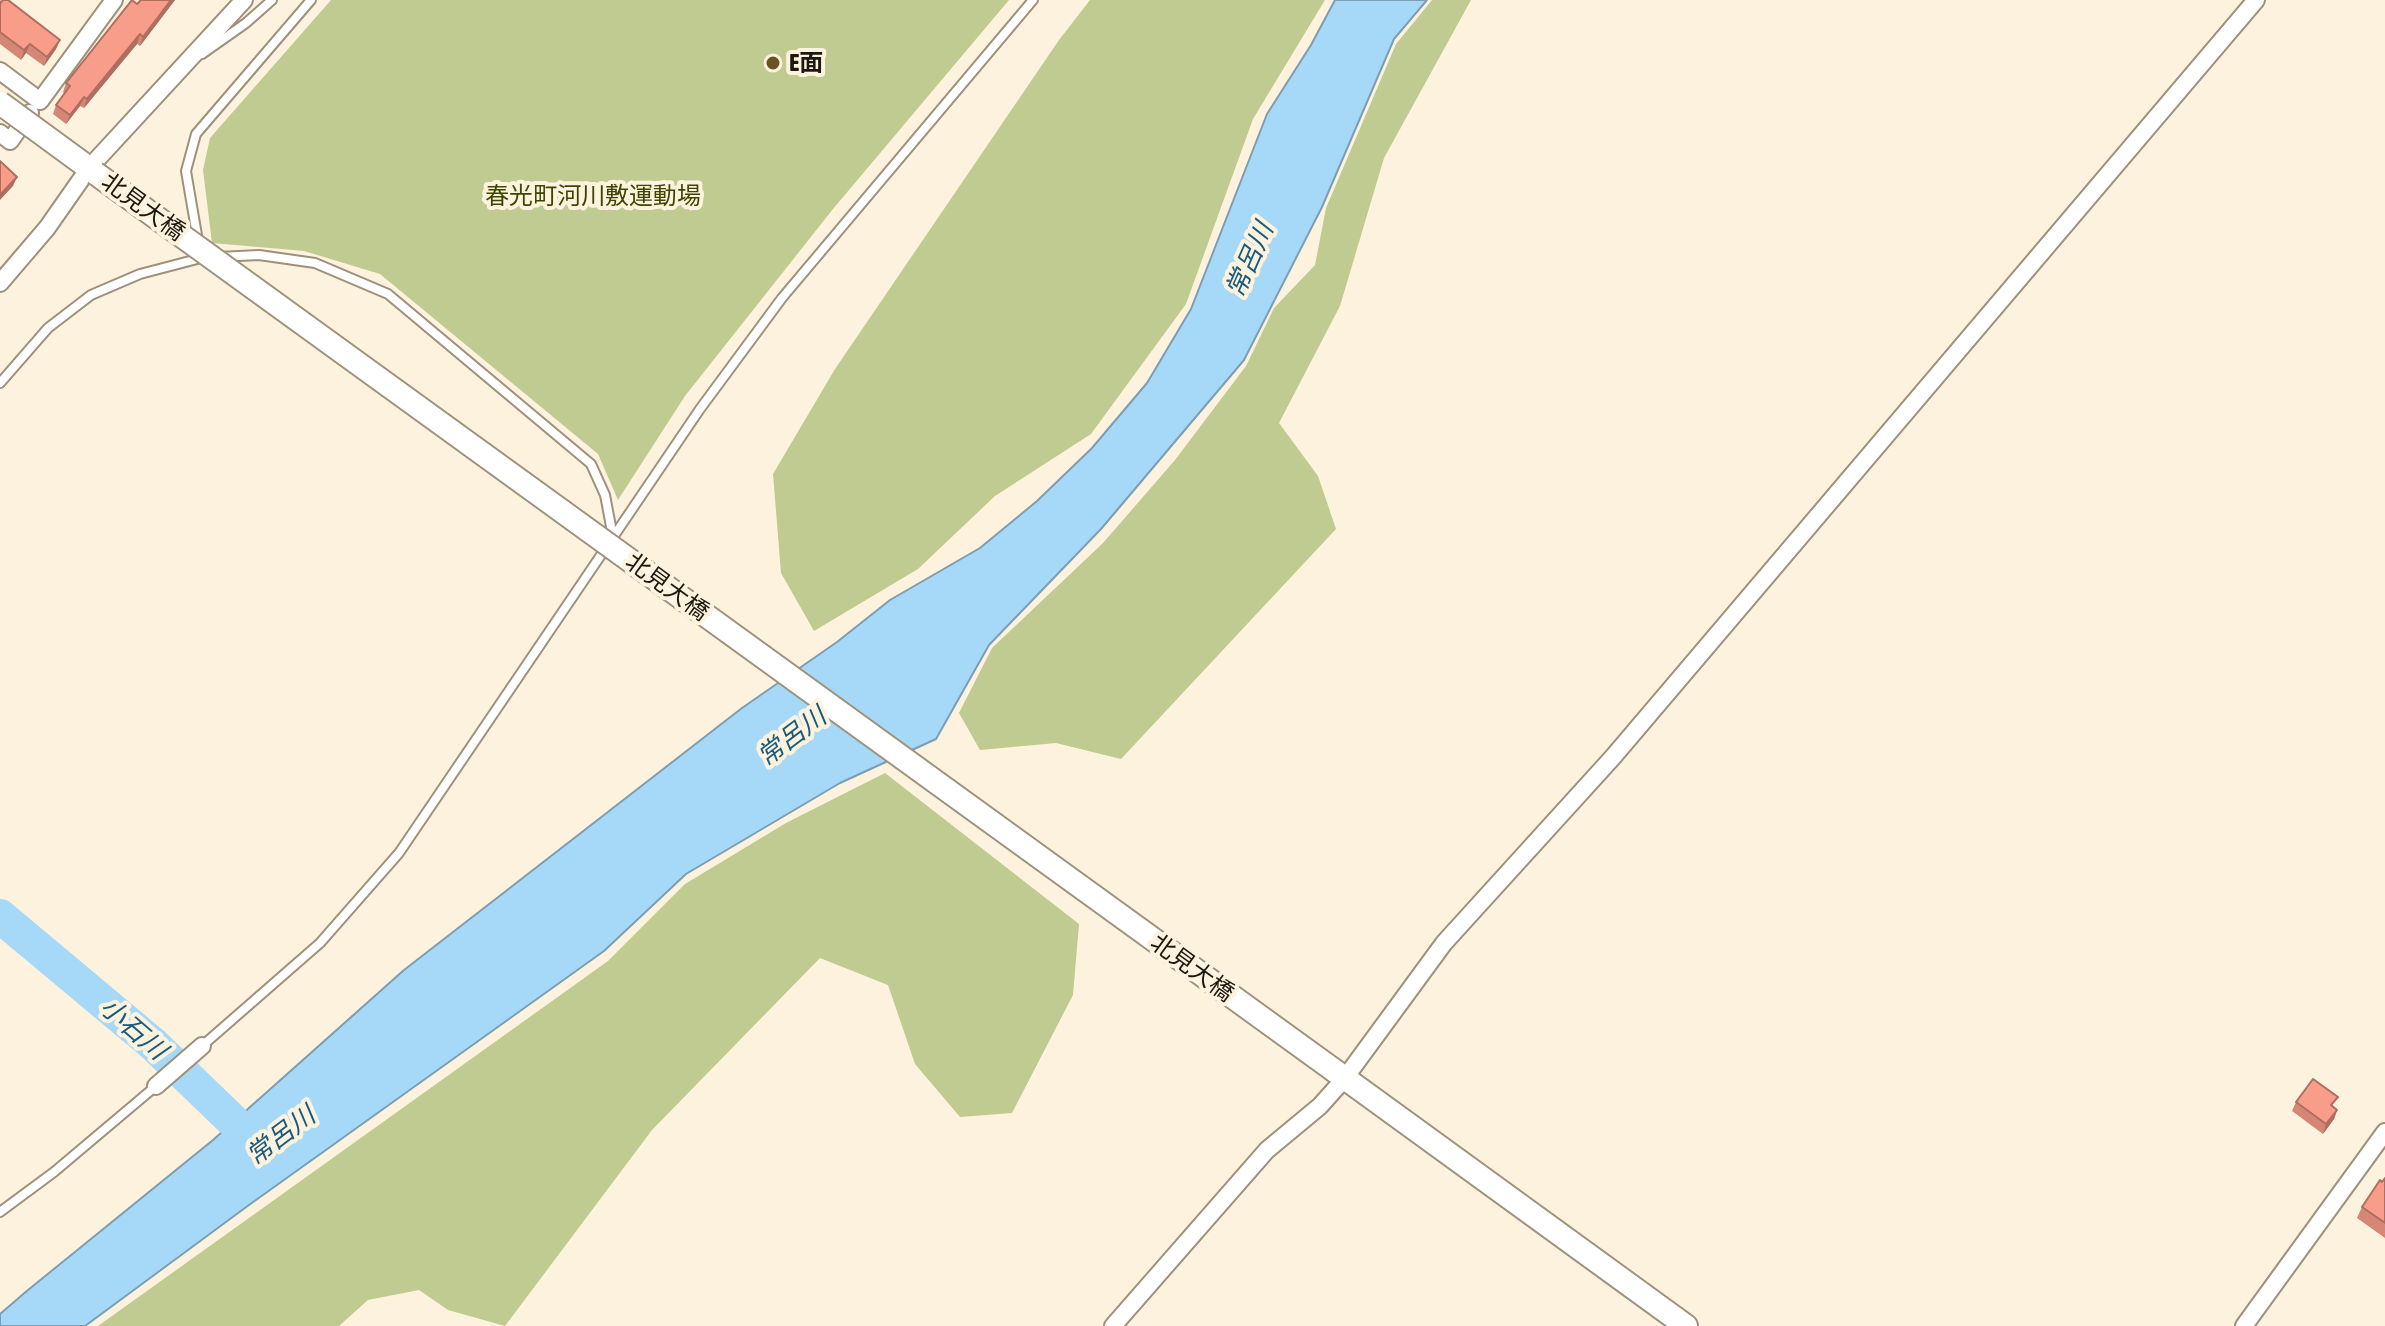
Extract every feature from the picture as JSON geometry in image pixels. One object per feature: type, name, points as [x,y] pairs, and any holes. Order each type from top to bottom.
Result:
[{"type":"street","points":[[0,133],[10,141],[114,0]]},
{"type":"street","points":[[0,283],[47,228],[89,168],[244,0]]},
{"type":"street","points":[[1113,1326],[1267,1150],[1320,1106],[1340,1075],[1444,943],[1613,757],[2256,0]]},
{"type":"street","points":[[0,71],[40,101]]},
{"type":"street","name":"北見大橋","points":[[0,103],[1686,1326]]},
{"type":"street","points":[[156,1086],[202,1046]]},
{"type":"street","points":[[2244,1326],[2385,1132]]},
{"type":"lane","points":[[182,69],[246,23],[272,0]]},
{"type":"lane","points":[[201,258],[186,171],[196,134],[311,0]]},
{"type":"lane","points":[[202,1046],[320,943],[399,853],[700,409],[782,298],[1033,0]]},
{"type":"lane","points":[[0,383],[48,328],[91,295],[140,274],[201,258],[259,255],[315,263],[388,294],[591,464],[605,495],[613,537]]},
{"type":"lane","points":[[0,1212],[54,1172],[156,1086]]},
{"type":"green space","name":"春光町河川敷運動場","points":[[331,0],[1009,0],[833,209],[685,396],[618,500],[598,454],[380,274],[304,251],[212,243],[203,170],[210,138]]},
{"type":"green space","points":[[1090,0],[1325,0],[1253,119],[1186,304],[1091,434],[995,496],[918,569],[814,631],[781,573],[773,474],[835,369],[1059,40]]},
{"type":"green space","points":[[1432,0],[1471,0],[1384,158],[1340,306],[1279,423],[1318,476],[1336,529],[1121,759],[1056,743],[980,750],[959,713],[992,648],[1103,543],[1175,460],[1246,366],[1274,308],[1315,265],[1326,208],[1396,44]]},
{"type":"green space","points":[[885,773],[1079,924],[1073,995],[1012,1113],[960,1117],[915,1064],[888,985],[820,958],[652,1130],[505,1326],[448,1310],[419,1290],[368,1300],[339,1326],[98,1326],[608,961],[685,884],[786,823]]},
{"type":"water","name":"常呂川","points":[[1335,0],[1427,0],[1394,39],[1322,207],[1244,360],[1101,529],[989,645],[936,739],[840,783],[686,874],[604,951],[85,1326],[0,1326],[0,1314],[213,1140],[404,970],[742,708],[837,642],[890,600],[980,548],[1037,501],[1092,448],[1147,383],[1191,309],[1267,114],[1311,45]]},
{"type":"building","points":[[8,0],[60,40],[47,57],[30,44],[24,50],[0,32],[0,4]]},
{"type":"building","points":[[132,0],[137,4],[141,0],[171,0],[143,37],[140,34],[87,99],[84,97],[70,115],[56,105],[70,86],[66,83]]},
{"type":"building","points":[[0,161],[17,177],[0,195]]},
{"type":"building","points":[[2313,1079],[2338,1097],[2331,1105],[2337,1110],[2326,1124],[2296,1102]]},
{"type":"building","points":[[2385,1178],[2385,1223],[2362,1207],[2380,1180],[2382,1182]]},
{"type":"waterway","name":"小石川","points":[[0,916],[153,1044],[261,1148]]},
{"type":"place","name":"E面","points":[[773,63]]}]
